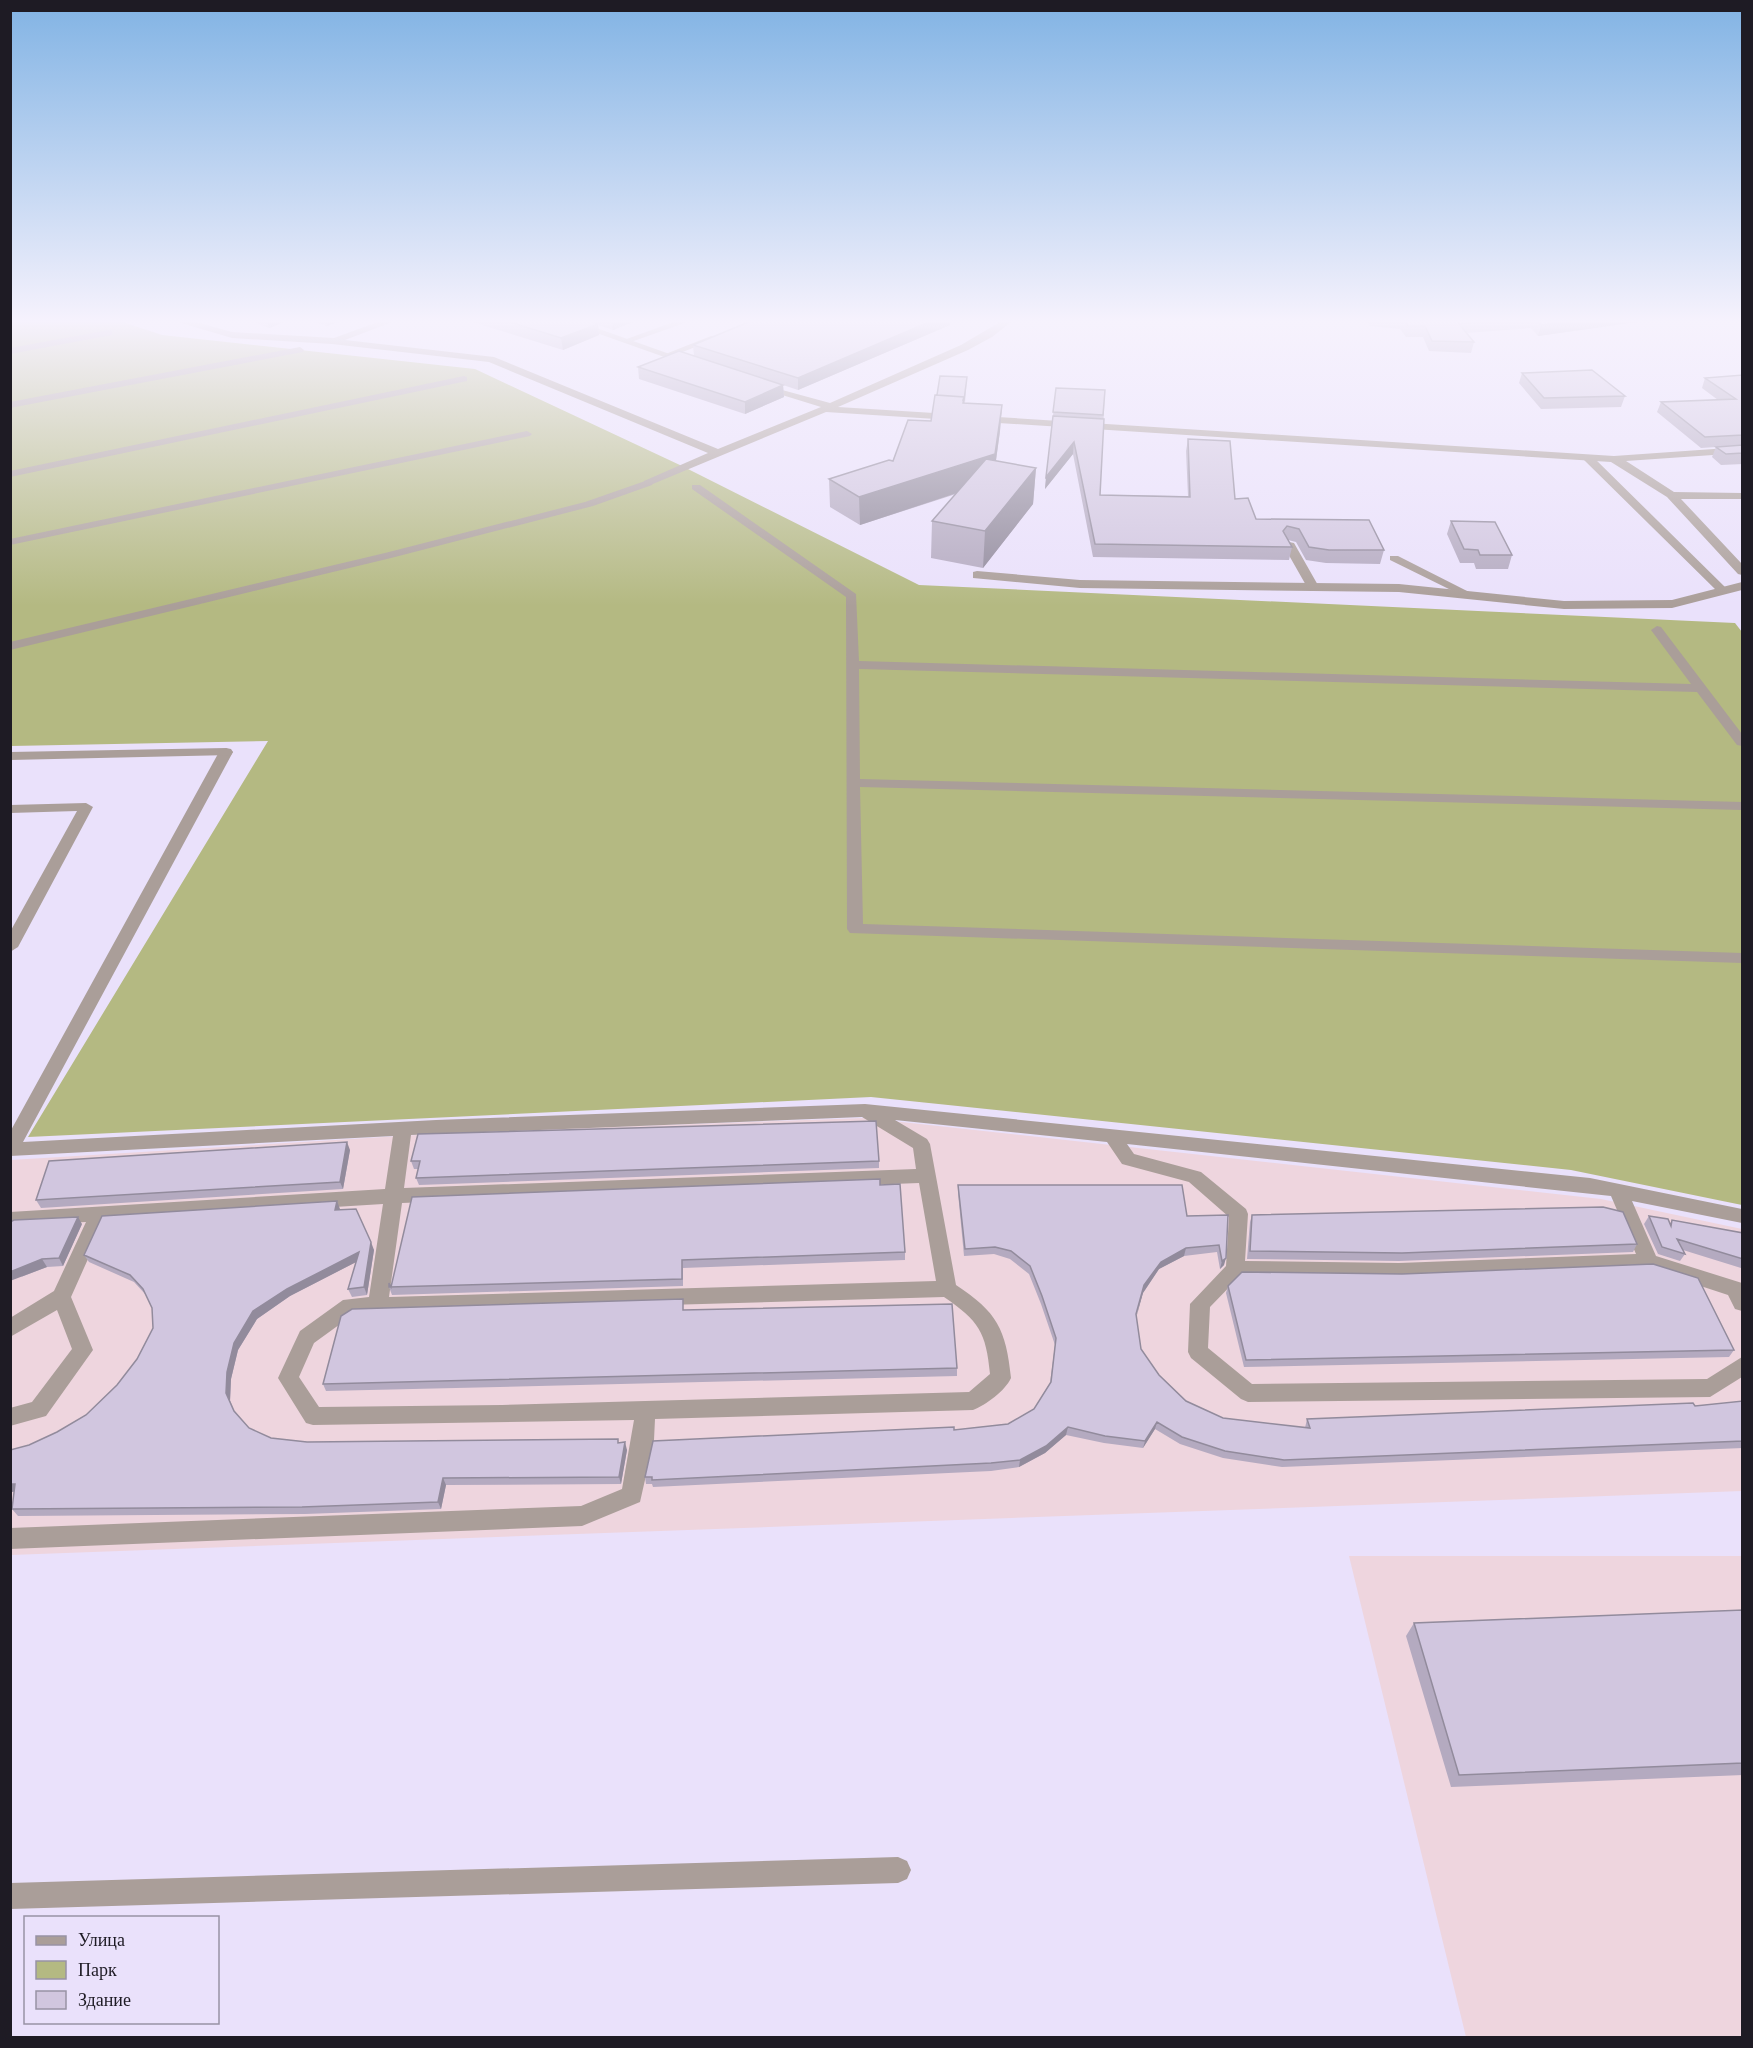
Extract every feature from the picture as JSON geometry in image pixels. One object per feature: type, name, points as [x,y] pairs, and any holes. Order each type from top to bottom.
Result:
[{"type":"street","points":[[624,415],[717,453]]},
{"type":"street","points":[[648,483],[717,453],[817,415]]},
{"type":"street","points":[[903,415],[1614,459],[1743,450]]},
{"type":"street","points":[[1614,459],[1671,495],[1743,571]]},
{"type":"street","points":[[1671,495],[1743,496]]},
{"type":"street","points":[[977,575],[1080,584],[1399,588],[1463,592],[1564,605],[1672,604],[1721,589],[1743,586]]},
{"type":"street","points":[[10,756],[226,752]]},
{"type":"lane","points":[[10,474],[294,415]]},
{"type":"lane","points":[[10,542],[527,434]]},
{"type":"lane","points":[[1587,457],[1721,589]]},
{"type":"lane","points":[[10,646],[387,556],[589,504],[648,483]]},
{"type":"lane","points":[[696,487],[852,596],[855,929],[1743,958]]},
{"type":"lane","points":[[1287,543],[1313,587]]},
{"type":"lane","points":[[1394,558],[1463,592]]},
{"type":"lane","points":[[1657,630],[1743,742]]},
{"type":"lane","points":[[852,665],[1701,688]]},
{"type":"lane","points":[[10,1149],[226,752]]},
{"type":"lane","points":[[853,783],[1743,806]]},
{"type":"lane","points":[[10,809],[86,807],[10,947]]},
{"type":"lane","points":[[10,1149],[403,1129],[866,1110],[1590,1185],[1743,1216]]},
{"type":"lane","points":[[866,1110],[921,1144],[947,1289]]},
{"type":"lane","points":[[378,1305],[403,1129]]},
{"type":"lane","points":[[1112,1135],[1128,1159],[1195,1177],[1239,1214],[1235,1269],[1200,1304],[1198,1352],[1248,1394],[1710,1388],[1743,1366]]},
{"type":"lane","points":[[10,1219],[393,1196],[926,1176]]},
{"type":"lane","points":[[1618,1191],[1649,1261]]},
{"type":"lane","points":[[10,1329],[61,1297],[99,1214]]},
{"type":"lane","points":[[1235,1269],[1399,1270],[1649,1261],[1735,1289],[1743,1303]]},
{"type":"lane","points":[[947,1289],[981,1311],[998,1341],[1001,1378],[973,1401],[313,1416],[288,1378],[308,1337],[350,1306],[378,1305],[947,1289]]},
{"type":"lane","points":[[10,1417],[39,1410],[82,1350],[61,1297]]},
{"type":"lane","points":[[10,1539],[582,1516],[632,1495],[643,1440],[645,1410]]},
{"type":"lane","points":[[10,1896],[898,1869]]},
{"type":"shaded area","points":[[865,1118],[1601,1199],[1742,1229],[1742,1491],[11,1555],[11,1160],[465,1132]]},
{"type":"shaded area","points":[[1349,1556],[1742,1556],[1742,2037],[1466,2037]]},
{"type":"green space","points":[[10,415],[572,415],[682,466],[919,585],[1735,623],[1742,632],[1742,1205],[1571,1170],[871,1097],[28,1137],[268,741],[11,746]]},
{"type":"building","points":[[932,415],[1001,415],[995,454],[859,497],[829,479],[889,460],[893,461],[908,420],[931,421]]},
{"type":"building","points":[[1677,415],[1743,415],[1743,435],[1705,437]]},
{"type":"building","points":[[1053,416],[1104,419],[1100,495],[1190,497],[1188,439],[1230,441],[1235,499],[1248,498],[1256,519],[1369,520],[1384,550],[1329,550],[1309,547],[1299,529],[1287,526],[1283,531],[1292,547],[1095,544],[1074,442],[1046,477]]},
{"type":"building","points":[[1743,445],[1743,453],[1726,454],[1716,447]]},
{"type":"building","points":[[986,459],[1036,468],[985,531],[932,521]]},
{"type":"building","points":[[1451,521],[1495,522],[1512,555],[1480,555],[1478,550],[1464,549]]},
{"type":"building","points":[[876,1121],[879,1161],[416,1178],[420,1161],[411,1161],[418,1134]]},
{"type":"building","points":[[347,1142],[340,1182],[36,1200],[49,1161]]},
{"type":"building","points":[[880,1179],[880,1185],[900,1184],[905,1252],[682,1260],[682,1279],[391,1287],[412,1197]]},
{"type":"building","points":[[958,1185],[1182,1185],[1187,1216],[1228,1215],[1226,1258],[1222,1261],[1219,1245],[1186,1248],[1161,1262],[1144,1285],[1136,1314],[1141,1349],[1159,1375],[1186,1401],[1223,1418],[1310,1428],[1307,1419],[1693,1403],[1695,1406],[1743,1401],[1743,1441],[1284,1460],[1225,1451],[1182,1437],[1157,1422],[1145,1441],[1105,1436],[1068,1427],[1046,1446],[1020,1460],[652,1480],[652,1477],[645,1477],[653,1441],[954,1427],[954,1430],[1008,1424],[1034,1409],[1051,1382],[1056,1338],[1042,1296],[1030,1266],[1011,1251],[995,1247],[965,1249]]},
{"type":"building","points":[[337,1201],[335,1210],[356,1209],[371,1242],[364,1287],[348,1289],[359,1252],[287,1289],[253,1311],[234,1343],[227,1372],[226,1393],[234,1411],[249,1428],[271,1438],[307,1442],[618,1439],[618,1443],[625,1442],[619,1477],[443,1478],[438,1502],[302,1507],[12,1509],[15,1484],[10,1484],[10,1450],[29,1445],[86,1415],[117,1385],[137,1359],[153,1328],[152,1308],[143,1289],[130,1275],[84,1255],[102,1216]]},
{"type":"building","points":[[1603,1207],[1623,1212],[1637,1244],[1402,1253],[1250,1251],[1252,1215]]},
{"type":"building","points":[[1649,1216],[1668,1219],[1671,1226],[1672,1220],[1743,1233],[1743,1259],[1677,1239],[1685,1254],[1662,1247]]},
{"type":"building","points":[[78,1217],[59,1258],[42,1259],[10,1272],[10,1222]]},
{"type":"building","points":[[1653,1264],[1698,1278],[1734,1350],[1246,1360],[1228,1286],[1242,1272],[1402,1274]]},
{"type":"building","points":[[683,1299],[683,1310],[952,1304],[957,1368],[323,1384],[341,1316],[352,1309]]},
{"type":"building","points":[[1743,1610],[1743,1763],[1459,1775],[1414,1623]]}]
